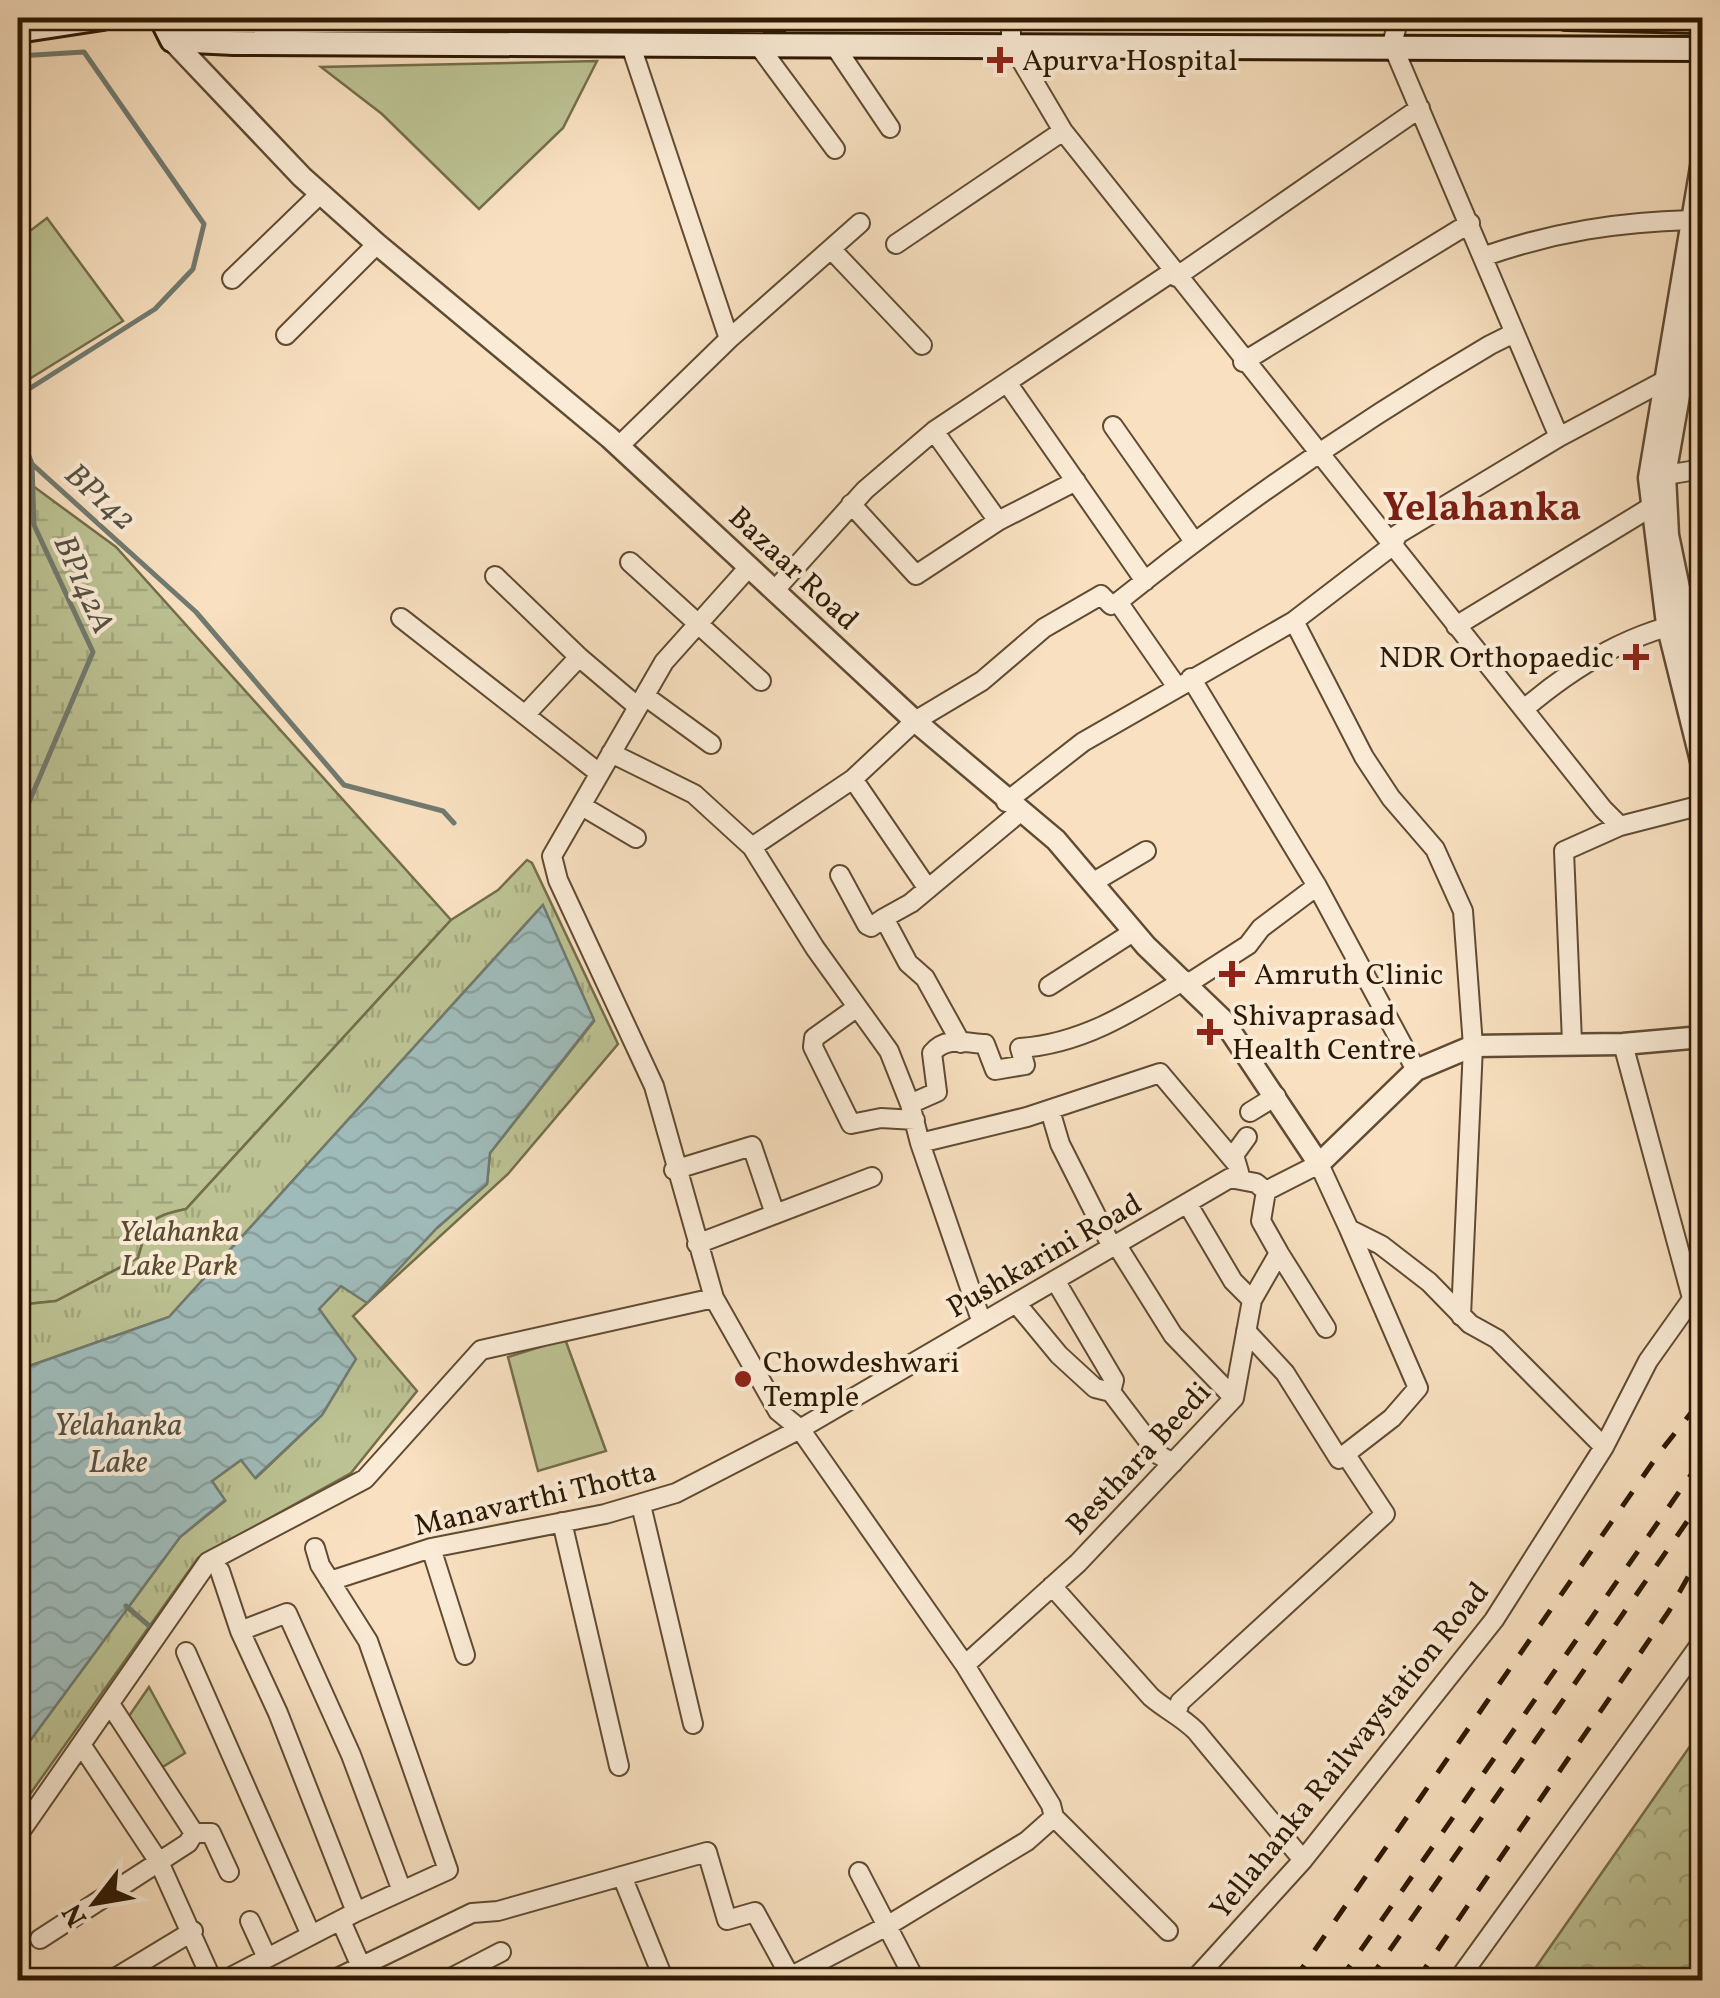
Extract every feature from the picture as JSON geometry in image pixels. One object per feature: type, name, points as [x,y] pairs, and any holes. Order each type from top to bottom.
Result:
[{"type":"main road","points":[[181,30],[782,18]]},
{"type":"main road","points":[[1566,18],[1693,20]]},
{"type":"main road","points":[[18,31],[88,20]]},
{"type":"main road","points":[[181,30],[631,46],[1392,44],[1702,49]]},
{"type":"street","points":[[1012,18],[1010,44],[1063,131],[1244,362],[1620,826]]},
{"type":"street","points":[[1399,18],[1392,44],[1559,436]]},
{"type":"street","name":"Bazaar Road","points":[[181,30],[321,193],[619,446],[915,721],[1056,840],[1133,932],[1223,1020],[1320,1164]]},
{"type":"street","points":[[834,44],[890,128]]},
{"type":"street","points":[[758,45],[836,149]]},
{"type":"street","points":[[631,46],[729,339]]},
{"type":"street","points":[[774,590],[851,504],[934,431],[1420,108]]},
{"type":"street","points":[[896,244],[1063,131]]},
{"type":"street","points":[[1702,161],[1657,476],[1659,506],[1702,699]]},
{"type":"street","points":[[232,279],[321,193]]},
{"type":"street","points":[[1485,256],[1560,232],[1625,222],[1691,220]]},
{"type":"street","points":[[619,446],[729,339],[860,224]]},
{"type":"street","points":[[1244,362],[1470,224]]},
{"type":"street","points":[[286,336],[377,244]]},
{"type":"street","points":[[831,249],[922,345]]},
{"type":"street","points":[[1672,383],[1702,265]]},
{"type":"street","points":[[752,847],[853,779],[915,721],[982,681],[1044,628],[1100,595],[1112,605],[1118,602],[1193,540],[1319,451],[1490,346],[1508,336],[1517,338]]},
{"type":"street","points":[[840,875],[866,925],[871,927],[928,890],[1083,742],[1294,621],[1392,546],[1398,534],[1559,436],[1672,383]]},
{"type":"street","points":[[1008,384],[1145,581]]},
{"type":"street","points":[[1113,426],[1193,540]]},
{"type":"street","points":[[934,431],[998,521]]},
{"type":"street","points":[[1657,476],[1702,468]]},
{"type":"street","points":[[851,504],[916,575],[998,521],[1076,481]]},
{"type":"street","points":[[1456,626],[1659,506]]},
{"type":"street","points":[[630,562],[760,681]]},
{"type":"street","points":[[749,567],[664,662],[552,856],[558,880],[654,1086],[674,1170],[714,1298],[778,1410],[800,1429],[965,1665],[1054,1816],[1168,1931]]},
{"type":"street","points":[[495,576],[579,656],[641,702],[711,744]]},
{"type":"street","points":[[1118,602],[1184,682],[1318,886],[1416,1070]]},
{"type":"street","points":[[401,618],[599,773]]},
{"type":"street","points":[[1294,621],[1364,756],[1391,798],[1435,849],[1462,912],[1474,1046],[1460,1316]]},
{"type":"street","points":[[1524,709],[1603,654],[1684,622]]},
{"type":"street","points":[[1684,622],[1702,766]]},
{"type":"street","points":[[525,715],[579,656]]},
{"type":"street","points":[[611,753],[694,794],[752,847],[856,1008],[889,1050],[982,1323]]},
{"type":"street","points":[[853,779],[928,890]]},
{"type":"street","points":[[1572,1042],[1564,851],[1620,826],[1702,805]]},
{"type":"street","points":[[582,806],[636,838]]},
{"type":"street","points":[[1092,883],[1146,851]]},
{"type":"street","points":[[856,1008],[814,1038],[813,1047],[851,1124],[912,1112],[936,1092],[932,1053],[936,1048],[985,1044],[994,1070],[1025,1066],[1020,1048],[1050,1046],[1091,1032],[1186,981],[1248,945],[1276,915],[1318,886]]},
{"type":"street","points":[[884,918],[908,963],[926,978],[961,1043]]},
{"type":"street","points":[[1049,986],[1133,932]]},
{"type":"street","points":[[1266,1191],[1320,1164],[1416,1070],[1474,1046],[1623,1044],[1702,1036]]},
{"type":"street","points":[[1623,1044],[1697,1292]]},
{"type":"street","points":[[920,1143],[1050,1110],[1160,1074],[1236,1162]]},
{"type":"street","points":[[1250,1112],[1276,1096]]},
{"type":"street","points":[[1050,1110],[1060,1144],[1114,1246],[1173,1335],[1234,1398]]},
{"type":"street","points":[[1247,1137],[1234,1155],[1243,1182],[1256,1183],[1266,1191]]},
{"type":"street","points":[[674,1170],[752,1146],[774,1211]]},
{"type":"street","points":[[1246,1331],[1285,1374],[1339,1459],[1392,1418],[1418,1388],[1320,1164]]},
{"type":"street","points":[[697,1244],[774,1211],[872,1178]]},
{"type":"street","name":"Pushkarini Road","points":[[800,1429],[1230,1178],[1243,1182]]},
{"type":"street","points":[[1266,1191],[1261,1221],[1326,1328]]},
{"type":"street","points":[[1187,1203],[1233,1281],[1252,1300]]},
{"type":"street","points":[[1349,1229],[1381,1244],[1429,1282],[1460,1316],[1497,1339],[1604,1447]]},
{"type":"street","name":"Besthara Beedi","points":[[965,1665],[1052,1586],[1234,1398],[1252,1300],[1280,1253]]},
{"type":"street","points":[[1054,1280],[1114,1380],[1111,1392]]},
{"type":"street","name":"Yellahanka Railwaystation Road","points":[[1194,1980],[1303,1860],[1494,1620],[1604,1447],[1648,1361],[1697,1292]]},
{"type":"street","points":[[18,1835],[208,1562],[365,1478],[480,1350],[714,1298]]},
{"type":"street","points":[[1016,1302],[1058,1355],[1094,1388],[1111,1392],[1159,1455],[1173,1463]]},
{"type":"street","name":"Manavarthi Thotta","points":[[330,1582],[431,1548],[562,1522],[676,1493],[800,1429]]},
{"type":"street","points":[[1176,1712],[1180,1702],[1385,1514],[1346,1454]]},
{"type":"street","points":[[641,1504],[694,1724]]},
{"type":"street","points":[[562,1522],[619,1766]]},
{"type":"street","points":[[225,1980],[448,1870],[368,1641],[330,1582],[314,1548]]},
{"type":"street","points":[[431,1548],[465,1655]]},
{"type":"street","points":[[220,1571],[240,1630],[278,1713],[364,1974]]},
{"type":"street","points":[[1052,1586],[1151,1697],[1165,1710],[1176,1712],[1303,1860]]},
{"type":"street","points":[[240,1630],[287,1612],[351,1755],[402,1891]]},
{"type":"street","points":[[1458,1980],[1702,1642]]},
{"type":"street","points":[[186,1652],[311,1936]]},
{"type":"street","points":[[110,1704],[194,1833]]},
{"type":"street","points":[[82,1746],[159,1862],[212,1980]]},
{"type":"street","points":[[333,1980],[364,1974],[472,1912],[498,1911],[708,1852],[728,1920],[756,1912],[786,1980],[887,1926],[1027,1841],[1054,1816]]},
{"type":"street","points":[[40,1939],[188,1843],[194,1833]]},
{"type":"street","points":[[194,1833],[211,1833],[229,1872]]},
{"type":"street","points":[[859,1872],[914,1980]]},
{"type":"street","points":[[622,1876],[664,1980]]},
{"type":"street","points":[[250,1922],[266,1958]]},
{"type":"street","points":[[112,1980],[193,1931]]},
{"type":"street","points":[[447,1980],[501,1952]]},
{"type":"green space","points":[[597,61],[563,128],[479,209],[382,114],[321,67]]},
{"type":"green space","points":[[47,218],[123,321],[18,386],[18,240]]},
{"type":"green space","points":[[18,475],[116,547],[451,920],[186,1209],[152,1223],[138,1258],[56,1301],[18,1305]]},
{"type":"green space","name":"Yelahanka Lake Park","points":[[527,860],[532,863],[618,1044],[508,1174],[353,1316],[417,1391],[351,1473],[198,1558],[18,1811],[18,1757],[180,1537],[225,1501],[212,1481],[241,1460],[256,1478],[322,1415],[355,1359],[319,1309],[341,1286],[437,1228],[487,1184],[490,1153],[594,1021],[542,906],[169,1317],[18,1370],[18,1305],[56,1301],[138,1258],[152,1223],[186,1209],[451,920],[498,890]]},
{"type":"green space","points":[[565,1339],[606,1451],[538,1471],[508,1357]]},
{"type":"green space","points":[[149,1687],[185,1753],[161,1768],[129,1716]]},
{"type":"green space","points":[[1702,1729],[1702,1980],[1527,1980]]},
{"type":"water","name":"Yelahanka Lake","points":[[543,905],[594,1020],[490,1153],[487,1184],[437,1228],[367,1303],[341,1286],[319,1309],[356,1359],[322,1415],[255,1478],[241,1460],[212,1481],[225,1500],[180,1537],[18,1757],[18,1370],[169,1317]]},
{"type":"waterway","name":"BP142","points":[[18,56],[84,52],[204,224],[193,269],[155,309],[21,394],[23,441],[32,464],[196,612],[344,785],[443,811],[454,823]]},
{"type":"waterway","name":"BP142A","points":[[18,828],[93,652],[34,525],[32,464]]},
{"type":"waterway","points":[[126,1606],[154,1630]]},
{"type":"railway","points":[[1294,1980],[1660,1452],[1702,1399]]},
{"type":"railway","points":[[1340,1980],[1702,1459]]},
{"type":"railway","points":[[1369,1980],[1702,1500]]},
{"type":"railway","points":[[1417,1980],[1669,1611],[1702,1552]]},
{"type":"place","name":"Apurva Hospital","points":[[1000,60]]},
{"type":"place","name":"NDR Orthopaedic","points":[[1636,657]]},
{"type":"place","name":"Amruth Clinic","points":[[1232,974]]},
{"type":"place","name":"Shivaprasad Health Centre","points":[[1210,1032]]},
{"type":"place","name":"Chowdeshwari Temple","points":[[743,1379]]},
{"type":"district","name":"Yelahanka","points":[[1482,506]]}]
